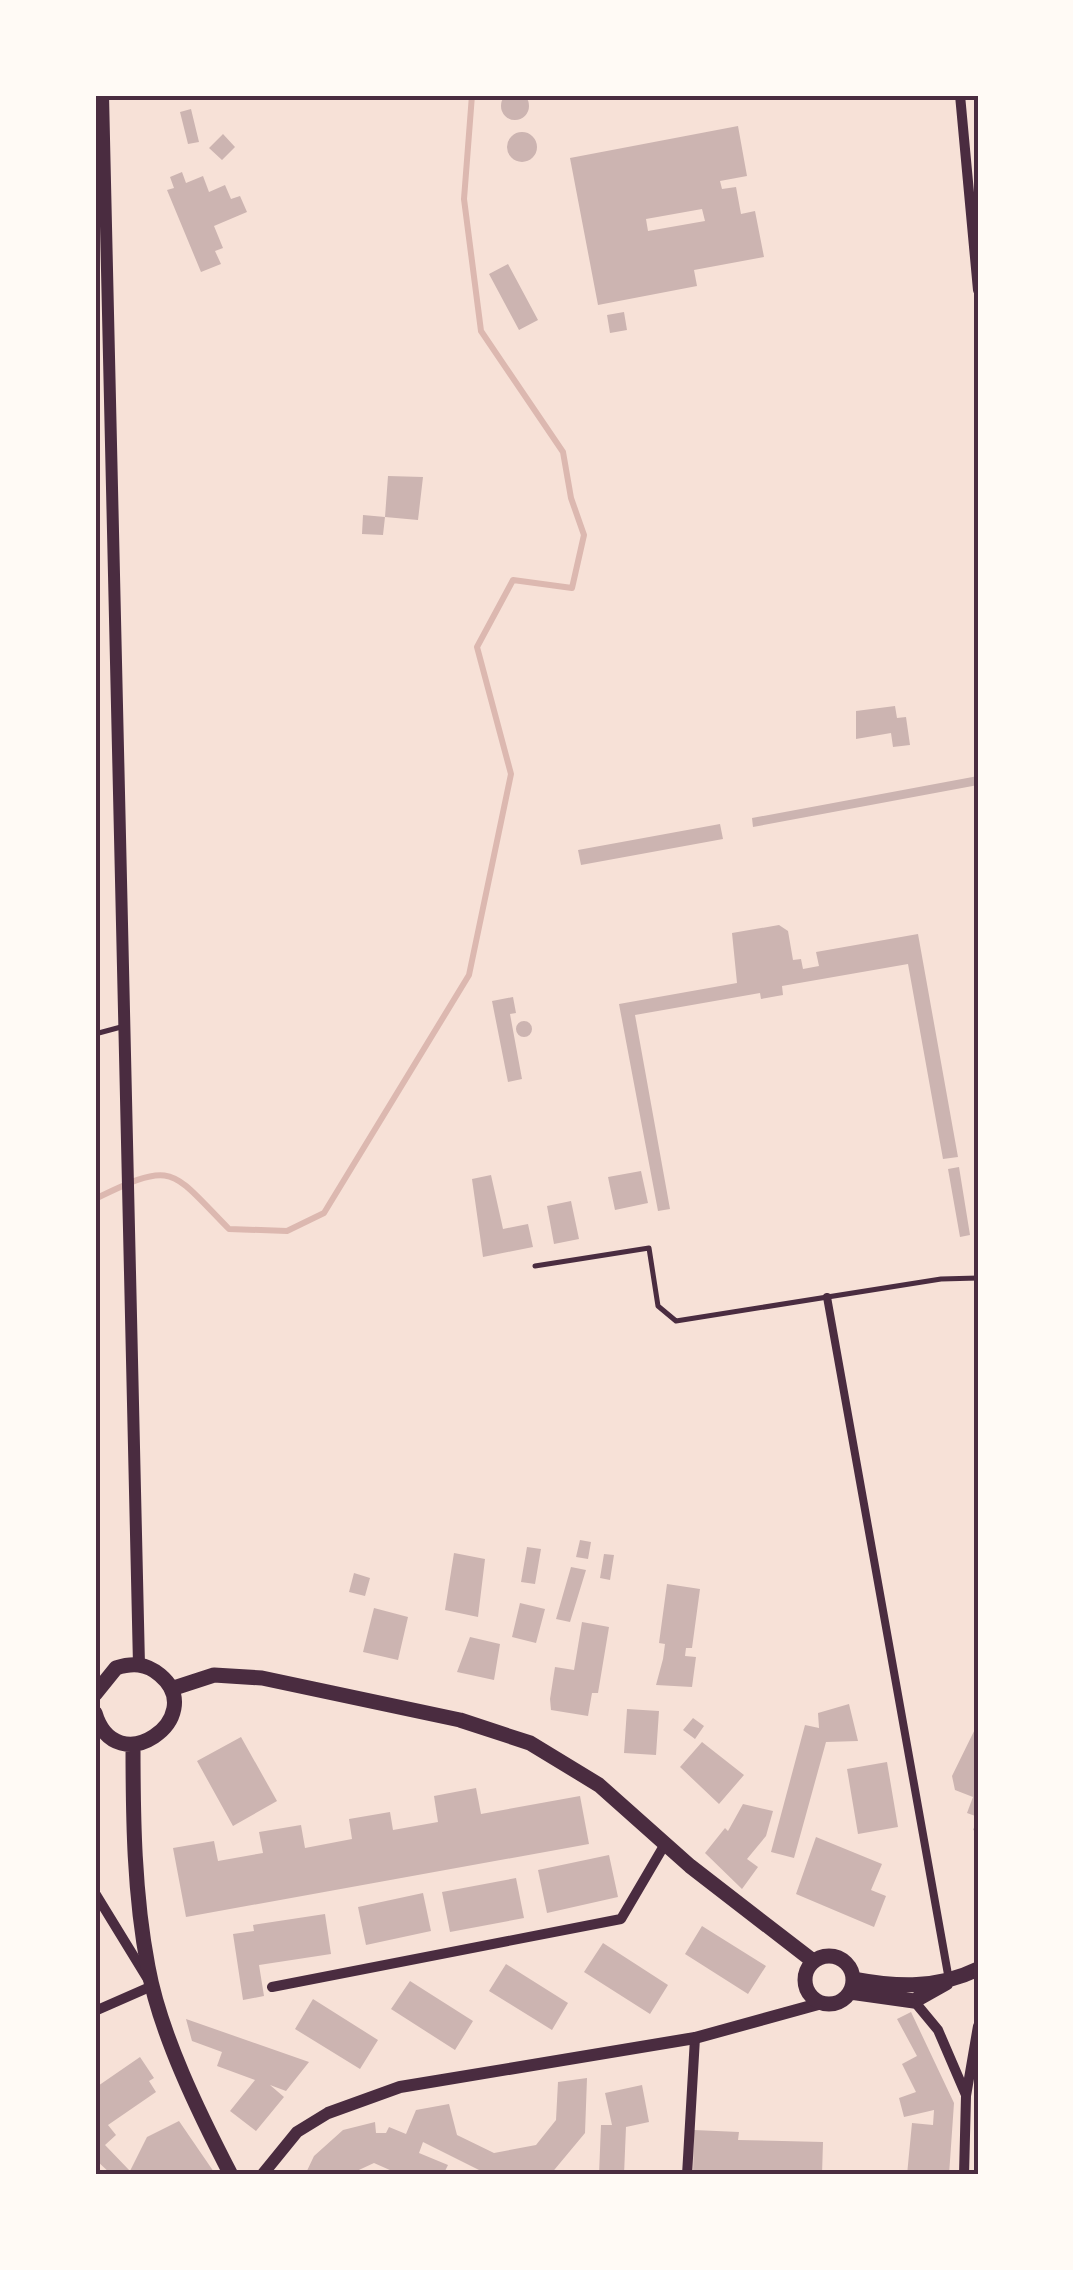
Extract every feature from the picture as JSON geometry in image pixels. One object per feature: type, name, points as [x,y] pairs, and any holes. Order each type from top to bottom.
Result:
[{"type":"main road","points":[[95,1694],[116,1668],[138,1664],[158,1673],[170,1689],[172,1715],[166,1727],[146,1742],[133,1744],[111,1737],[95,1713]]},
{"type":"main road","points":[[170,1689],[214,1675],[262,1678],[502,1732],[568,1764],[813,1961]]},
{"type":"main road","points":[[133,1744],[135,1872],[152,1986],[231,2175]]},
{"type":"main road","points":[[852,1986],[842,1959],[827,1955],[813,1961],[804,1981],[810,1995],[822,2003],[835,2004],[852,1986],[914,1986],[949,1980]]},
{"type":"main road","points":[[852,1986],[914,2000],[978,1969]]},
{"type":"street","points":[[103,95],[138,1664]]},
{"type":"street","points":[[960,95],[974,203],[978,290]]},
{"type":"street","points":[[827,1297],[949,1980]]},
{"type":"street","points":[[272,1988],[621,1919],[665,1844]]},
{"type":"street","points":[[95,1893],[152,1986],[95,2011]]},
{"type":"street","points":[[914,2000],[938,2030],[966,2096]]},
{"type":"street","points":[[262,2175],[298,2132],[328,2113],[400,2088],[695,2038],[822,2003]]},
{"type":"street","points":[[964,2175],[966,2096],[978,2026]]},
{"type":"street","points":[[686,2175],[695,2038]]},
{"type":"street","points":[[966,2096],[978,2064]]},
{"type":"lane","points":[[95,1034],[124,1026]]},
{"type":"lane","points":[[535,1266],[649,1248],[658,1306],[676,1321],[941,1279],[978,1278]]},
{"type":"building","points":[[515,92],[525,96],[529,106],[525,116],[515,120],[505,116],[501,106],[505,96]]},
{"type":"building","points":[[191,109],[199,142],[188,144],[180,112]]},
{"type":"building","points":[[738,126],[747,176],[720,181],[722,189],[736,187],[741,214],[755,211],[764,257],[694,270],[697,286],[598,305],[570,158]],"holes":[[[702,209],[705,221],[648,231],[646,219]]]},
{"type":"building","points":[[522,132],[533,136],[537,147],[533,158],[522,162],[511,158],[507,147],[511,136]]},
{"type":"building","points":[[223,134],[235,147],[222,160],[209,148]]},
{"type":"building","points":[[182,172],[186,183],[203,176],[209,192],[225,185],[231,199],[240,196],[247,212],[214,226],[223,248],[215,251],[221,264],[201,272],[167,190],[174,188],[170,177]]},
{"type":"building","points":[[508,264],[538,320],[519,330],[489,274]]},
{"type":"building","points":[[624,312],[627,330],[610,333],[607,315]]},
{"type":"building","points":[[388,476],[423,477],[418,520],[385,517]]},
{"type":"building","points":[[363,515],[385,517],[383,535],[362,534]]},
{"type":"building","points":[[895,706],[897,718],[906,717],[910,745],[893,747],[891,733],[856,739],[856,711]]},
{"type":"building","points":[[978,776],[978,785],[753,827],[752,818]]},
{"type":"building","points":[[720,824],[723,839],[581,865],[578,850]]},
{"type":"building","points":[[779,925],[788,931],[793,960],[801,959],[803,969],[819,966],[816,952],[918,934],[958,1157],[943,1159],[908,964],[782,986],[783,995],[761,999],[760,993],[635,1015],[670,1209],[658,1211],[619,1004],[737,983],[732,933]]},
{"type":"building","points":[[513,997],[516,1013],[510,1014],[522,1079],[508,1082],[492,1001]]},
{"type":"building","points":[[524,1021],[532,1029],[524,1037],[516,1029]]},
{"type":"building","points":[[959,1167],[970,1235],[960,1237],[948,1169]]},
{"type":"building","points":[[641,1171],[648,1203],[615,1210],[608,1177]]},
{"type":"building","points":[[491,1175],[503,1229],[528,1224],[533,1247],[483,1257],[472,1179]]},
{"type":"building","points":[[571,1201],[579,1239],[554,1244],[547,1206]]},
{"type":"building","points":[[580,1540],[591,1542],[588,1559],[576,1557]]},
{"type":"building","points":[[527,1547],[541,1549],[535,1584],[521,1582]]},
{"type":"building","points":[[454,1553],[485,1559],[478,1617],[445,1610]]},
{"type":"building","points":[[604,1554],[614,1555],[610,1580],[600,1578]]},
{"type":"building","points":[[571,1567],[586,1570],[570,1622],[556,1619]]},
{"type":"building","points":[[354,1573],[370,1578],[365,1596],[349,1592]]},
{"type":"building","points":[[667,1584],[700,1589],[692,1648],[686,1648],[685,1656],[696,1657],[692,1687],[656,1685],[665,1644],[659,1643]]},
{"type":"building","points":[[520,1603],[545,1609],[536,1643],[512,1637]]},
{"type":"building","points":[[374,1608],[408,1617],[398,1660],[363,1652]]},
{"type":"building","points":[[582,1622],[609,1627],[598,1693],[592,1693],[588,1716],[551,1710],[550,1699],[555,1667],[574,1670]]},
{"type":"building","points":[[470,1637],[500,1644],[494,1680],[457,1672]]},
{"type":"building","points":[[849,1704],[858,1741],[826,1742],[794,1858],[771,1852],[805,1725],[819,1728],[818,1713]]},
{"type":"building","points":[[627,1709],[659,1711],[656,1755],[624,1753]]},
{"type":"building","points":[[693,1718],[704,1726],[695,1739],[683,1730]]},
{"type":"building","points":[[978,1723],[978,1817],[967,1813],[973,1797],[955,1790],[952,1776]]},
{"type":"building","points":[[241,1737],[277,1801],[233,1826],[197,1761]]},
{"type":"building","points":[[702,1742],[744,1775],[719,1804],[680,1767]]},
{"type":"building","points":[[887,1762],[898,1827],[858,1834],[847,1769]]},
{"type":"building","points":[[476,1788],[481,1814],[580,1796],[589,1844],[186,1917],[173,1848],[214,1841],[218,1861],[263,1853],[259,1832],[301,1825],[305,1848],[352,1839],[349,1819],[390,1812],[393,1830],[438,1822],[434,1796]]},
{"type":"building","points":[[743,1804],[773,1811],[766,1836],[747,1859],[758,1867],[742,1889],[705,1853],[725,1828],[728,1831]]},
{"type":"building","points":[[816,1837],[882,1864],[871,1890],[886,1896],[874,1927],[796,1894]]},
{"type":"building","points":[[609,1855],[618,1897],[547,1913],[538,1870]]},
{"type":"building","points":[[516,1878],[524,1918],[450,1932],[442,1892]]},
{"type":"building","points":[[423,1893],[431,1931],[366,1945],[358,1907]]},
{"type":"building","points":[[325,1914],[331,1954],[259,1965],[264,1996],[243,2000],[233,1934],[254,1931],[253,1925]]},
{"type":"building","points":[[702,1926],[766,1966],[748,1994],[685,1954]]},
{"type":"building","points":[[603,1943],[668,1985],[650,2014],[584,1972]]},
{"type":"building","points":[[506,1964],[568,2003],[552,2030],[489,1991]]},
{"type":"building","points":[[410,1981],[473,2021],[455,2050],[391,2009]]},
{"type":"building","points":[[313,1999],[378,2040],[360,2069],[295,2029]]},
{"type":"building","points":[[911,2012],[954,2103],[949,2175],[907,2175],[912,2123],[933,2125],[934,2110],[904,2117],[899,2098],[916,2092],[902,2064],[917,2056],[897,2019]]},
{"type":"building","points":[[186,2019],[309,2062],[286,2091],[270,2085],[284,2097],[256,2131],[230,2111],[255,2080],[217,2066],[222,2052],[192,2041]]},
{"type":"building","points":[[140,2057],[154,2078],[149,2081],[156,2092],[108,2125],[116,2135],[105,2145],[130,2171],[112,2175],[95,2159],[95,2088]]},
{"type":"building","points":[[587,2078],[585,2133],[550,2175],[523,2175],[522,2170],[489,2175],[423,2142],[419,2153],[448,2165],[443,2175],[401,2175],[374,2163],[348,2175],[305,2175],[314,2156],[343,2130],[375,2122],[376,2133],[386,2133],[389,2127],[406,2134],[416,2110],[449,2104],[457,2135],[494,2153],[536,2145],[556,2120],[558,2082]]},
{"type":"building","points":[[642,2085],[649,2122],[626,2127],[624,2175],[599,2175],[601,2125],[612,2125],[605,2093]]},
{"type":"building","points":[[179,2121],[216,2175],[138,2175],[130,2171],[147,2137]]},
{"type":"building","points":[[694,2130],[739,2132],[738,2140],[823,2142],[822,2175],[693,2175]]},
{"type":"waterway","points":[[95,1199],[157,1175],[181,1182],[229,1229],[287,1231],[324,1213],[469,975],[511,774],[477,647],[513,580],[572,588],[584,535],[571,498],[563,452],[481,331],[464,199],[472,95]]}]
